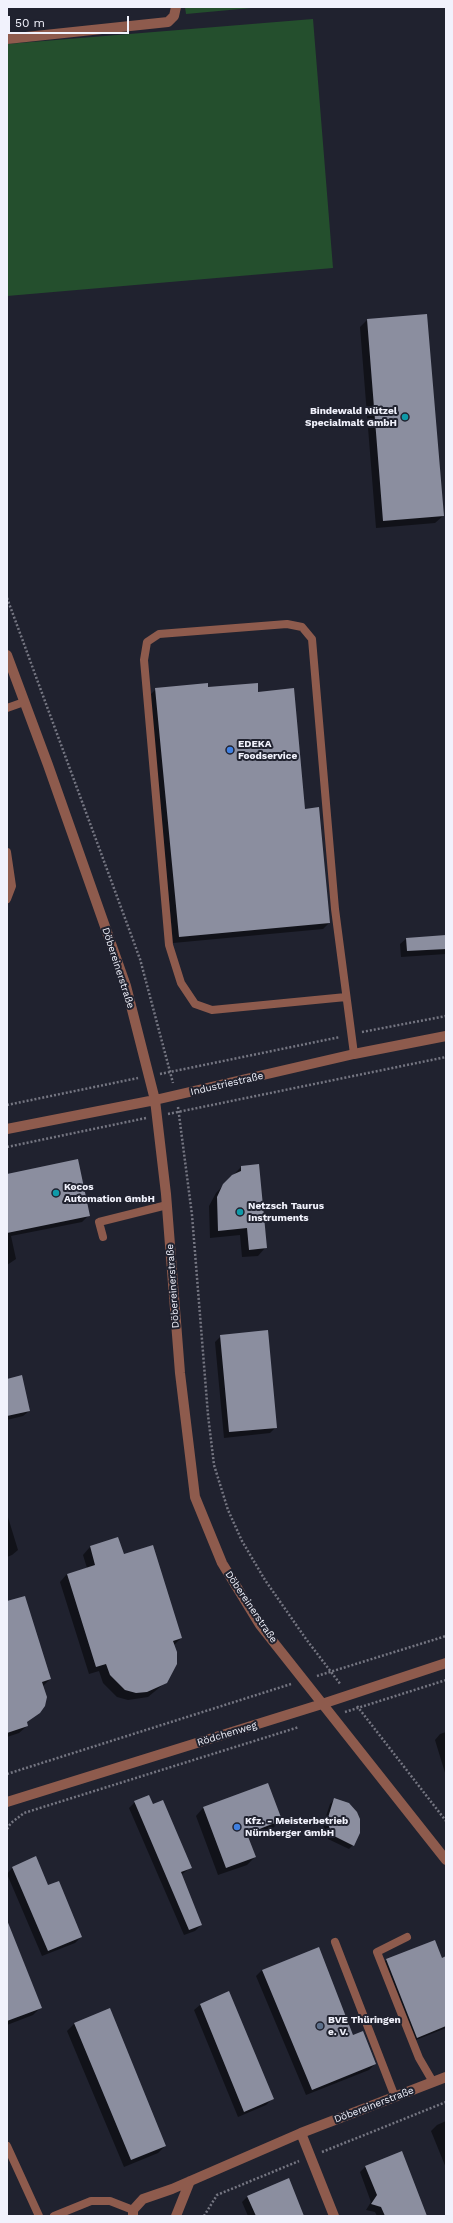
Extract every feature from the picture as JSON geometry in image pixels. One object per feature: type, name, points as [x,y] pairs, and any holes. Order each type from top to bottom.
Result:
[{"type":"street","points":[[7,40],[168,22],[174,16],[176,7]]},
{"type":"street","name":"Döbereinerstraße","points":[[7,655],[126,986],[155,1100],[167,1206],[180,1373],[195,1497],[222,1563],[260,1625],[446,1860]]},
{"type":"street","name":"Industriestraße","points":[[7,1129],[155,1100],[354,1054],[446,1036]]},
{"type":"street","name":"Rödchenweg","points":[[7,1802],[322,1704],[446,1662]]},
{"type":"street","name":"Döbereinerstraße","points":[[133,2213],[142,2199],[190,2181],[301,2133],[446,2077]]},
{"type":"street","points":[[301,2133],[334,2216]]},
{"type":"street","points":[[176,2216],[190,2181]]},
{"type":"lane","points":[[346,997],[212,1010],[195,1004],[181,983],[170,945],[144,660],[147,642],[159,634],[287,624],[302,627],[312,638],[335,909],[354,1054]]},
{"type":"lane","points":[[7,708],[24,702]]},
{"type":"lane","points":[[7,852],[12,886],[7,899]]},
{"type":"lane","points":[[103,1237],[99,1222],[167,1206]]},
{"type":"lane","points":[[406,1937],[377,1952],[419,2058],[433,2082]]},
{"type":"lane","points":[[335,1942],[395,2097]]},
{"type":"lane","points":[[7,2146],[39,2216]]},
{"type":"lane","points":[[54,2216],[91,2201],[110,2201],[133,2213]]},
{"type":"path","points":[[7,598],[140,959],[176,1095],[192,1215],[208,1415],[214,1465],[228,1510],[242,1541],[265,1580],[330,1672],[446,1821]]},
{"type":"path","points":[[7,1105],[446,1016]]},
{"type":"path","points":[[7,1147],[446,1057]]},
{"type":"path","points":[[7,1774],[446,1636]]},
{"type":"path","points":[[332,1716],[446,1680]]},
{"type":"path","points":[[7,1830],[11,1823],[24,1813],[302,1726]]},
{"type":"green space","points":[[185,7],[262,7],[186,14]]},
{"type":"green space","points":[[313,19],[333,268],[7,296],[7,44]]},
{"type":"building","name":"Bindewald Nützel Specialmalt GmbH","points":[[427,314],[444,516],[383,521],[367,319]]},
{"type":"building","name":"EDEKA Foodservice","points":[[208,683],[208,687],[258,683],[258,692],[294,688],[305,809],[319,807],[330,923],[179,937],[155,688]]},
{"type":"building","points":[[446,935],[446,949],[407,951],[406,938]]},
{"type":"building","name":"Kocos Automation GmbH","points":[[78,1159],[90,1216],[7,1233],[7,1174]]},
{"type":"building","name":"Netzsch Taurus Instruments","points":[[259,1164],[267,1248],[249,1250],[247,1228],[218,1231],[217,1197],[223,1184],[232,1175],[241,1171],[241,1166]]},
{"type":"building","points":[[268,1330],[277,1428],[229,1432],[220,1335]]},
{"type":"building","points":[[22,1375],[30,1411],[7,1416],[7,1379]]},
{"type":"building","points":[[118,1537],[124,1554],[153,1545],[182,1638],[173,1641],[177,1652],[177,1664],[167,1683],[147,1692],[136,1693],[125,1690],[110,1675],[106,1664],[96,1667],[67,1574],[95,1565],[90,1546]]},
{"type":"building","points":[[25,1596],[51,1679],[42,1682],[47,1697],[45,1706],[40,1713],[27,1722],[28,1726],[7,1733],[7,1601]]},
{"type":"building","name":"Kfz. - Meisterbetrieb Nürnberger GmbH","points":[[268,1783],[282,1820],[247,1834],[256,1857],[226,1868],[203,1807]]},
{"type":"building","points":[[149,1795],[153,1804],[163,1800],[192,1868],[181,1872],[202,1925],[189,1930],[134,1801]]},
{"type":"building","points":[[334,1798],[349,1803],[357,1812],[360,1819],[360,1833],[354,1846],[332,1835],[327,1821]]},
{"type":"building","points":[[36,1856],[48,1885],[59,1881],[82,1937],[48,1951],[12,1867]]},
{"type":"building","points":[[7,1920],[42,2008],[7,2021]]},
{"type":"building","points":[[435,1940],[442,1958],[446,1956],[446,2026],[417,2038],[386,1959]]},
{"type":"building","points":[[319,1947],[353,2035],[363,2031],[376,2064],[312,2090],[262,1970]]},
{"type":"building","points":[[229,1991],[274,2099],[244,2112],[200,2004]]},
{"type":"building","points":[[110,2008],[166,2146],[131,2160],[74,2023]]},
{"type":"building","points":[[402,2151],[427,2216],[385,2216],[381,2207],[371,2204],[377,2195],[365,2166]]},
{"type":"building","points":[[289,2178],[304,2216],[256,2216],[247,2196]]},
{"type":"place","name":"Bindewald Nützel Specialmalt GmbH","points":[[405,417]]},
{"type":"place","name":"EDEKA Foodservice","points":[[230,750]]},
{"type":"place","name":"Kocos Automation GmbH","points":[[56,1193]]},
{"type":"place","name":"Netzsch Taurus Instruments","points":[[240,1212]]},
{"type":"place","name":"Kfz. - Meisterbetrieb Nürnberger GmbH","points":[[237,1827]]},
{"type":"place","name":"BVE Thüringen e. V.","points":[[320,2026]]}]
